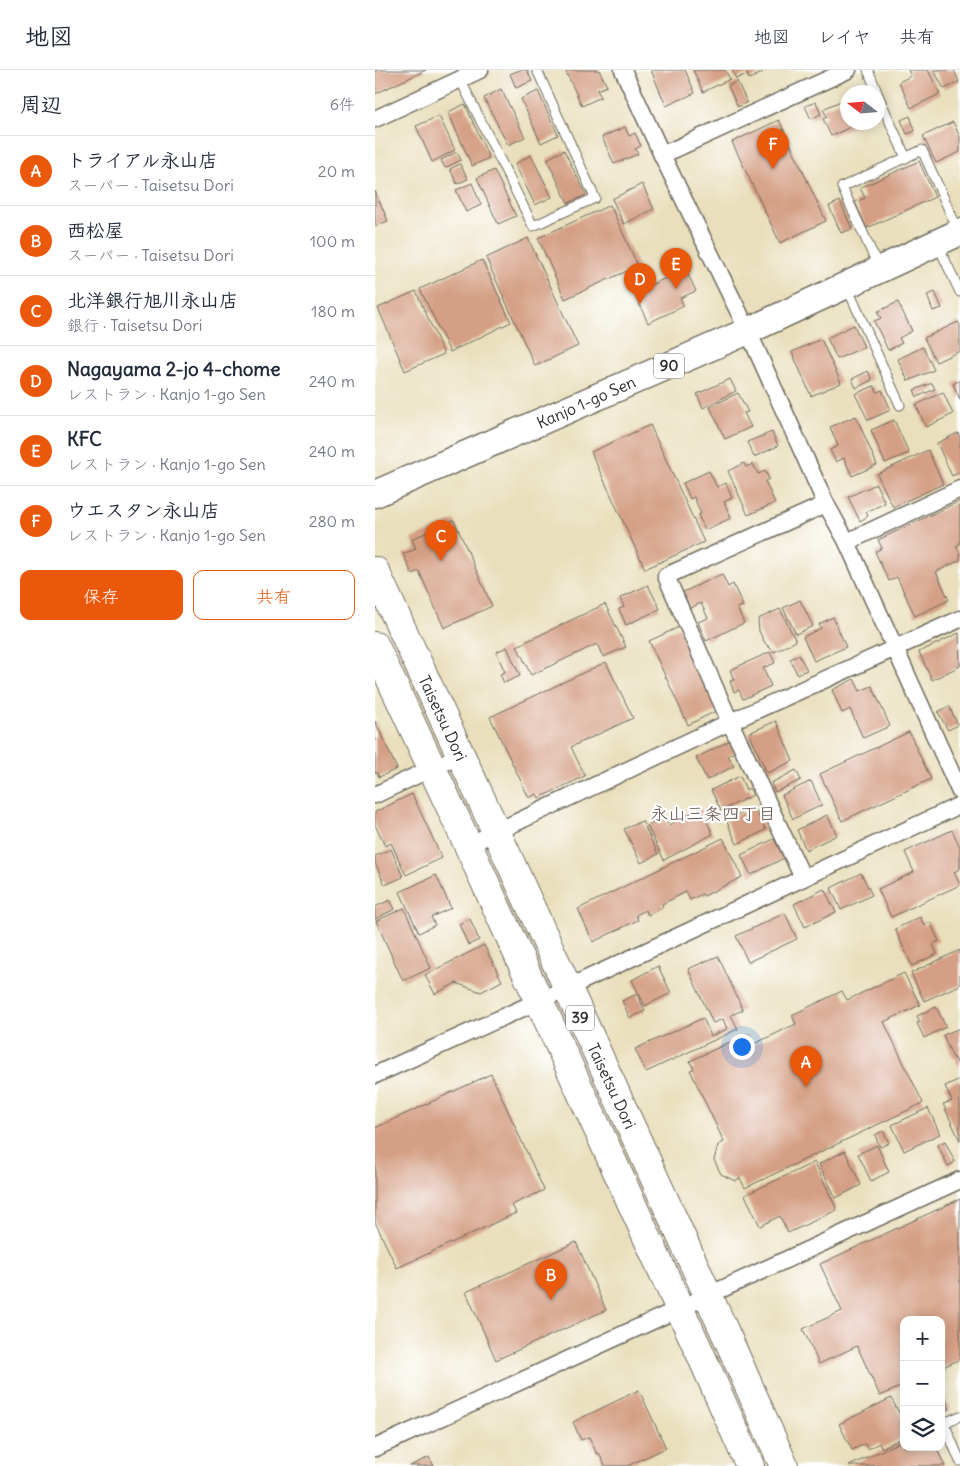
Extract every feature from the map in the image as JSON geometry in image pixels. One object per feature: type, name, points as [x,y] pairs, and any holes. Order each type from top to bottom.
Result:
[{"type":"highway","name":"Taisetsu Dori","points":[[375,571],[728,1339],[784,1466]]},
{"type":"highway","name":"Taisetsu Dori","points":[[375,646],[468,845],[750,1466]]},
{"type":"main road","name":"Kanjo 1-go Sen","points":[[375,494],[748,331],[952,236]]},
{"type":"street","points":[[623,70],[662,156],[748,331],[826,504],[847,542],[960,792]]},
{"type":"street","points":[[662,156],[848,70]]},
{"type":"street","points":[[375,119],[470,73]]},
{"type":"street","points":[[847,542],[960,489]]},
{"type":"street","points":[[803,878],[730,722],[666,576],[826,504]]},
{"type":"street","points":[[468,845],[730,722],[960,619]]},
{"type":"street","points":[[375,795],[460,755]]},
{"type":"street","points":[[375,1075],[960,805]]},
{"type":"street","points":[[375,1448],[960,1180]]},
{"type":"lane","points":[[470,73],[533,226],[595,198],[537,70]]},
{"type":"lane","points":[[868,70],[874,85]]},
{"type":"lane","points":[[885,111],[906,158]]},
{"type":"lane","points":[[880,270],[842,187],[922,150],[952,236],[960,292]]},
{"type":"lane","points":[[846,286],[900,405]]},
{"type":"lane","points":[[960,1416],[944,1423],[960,1460]]},
{"type":"building","points":[[375,70],[426,70],[375,94]]},
{"type":"building","points":[[520,70],[527,70],[532,81],[516,88],[510,74]]},
{"type":"building","points":[[565,70],[599,70],[607,86],[597,90],[601,97],[582,106]]},
{"type":"building","points":[[651,70],[685,70],[695,93],[666,106]]},
{"type":"building","points":[[693,70],[725,70],[730,79],[703,92]]},
{"type":"building","points":[[732,70],[761,70],[762,73],[749,79],[747,74],[736,79]]},
{"type":"building","points":[[908,70],[928,70],[940,94],[911,108],[899,82],[911,76]]},
{"type":"building","points":[[934,70],[954,70],[959,82],[944,89]]},
{"type":"building","points":[[737,81],[747,102],[738,107],[728,86]]},
{"type":"building","points":[[501,89],[525,137],[508,145],[484,98]]},
{"type":"building","points":[[538,91],[558,135],[541,143],[521,99]]},
{"type":"building","points":[[840,101],[840,130],[844,130],[831,136],[823,119],[827,117],[823,109]]},
{"type":"building","points":[[816,102],[821,114],[811,119],[805,106]]},
{"type":"building","points":[[465,104],[489,158],[472,166],[448,112]]},
{"type":"building","points":[[439,116],[455,150],[432,162],[416,126]]},
{"type":"building","points":[[910,116],[915,131],[907,134],[901,120]]},
{"type":"building","points":[[779,120],[826,221],[780,243],[732,142]]},
{"type":"building","points":[[953,122],[960,137],[960,152],[936,163],[923,136]]},
{"type":"building","points":[[625,127],[629,136],[635,133],[641,146],[635,149],[638,154],[614,164],[602,137]]},
{"type":"building","points":[[564,150],[586,195],[568,203],[547,159]]},
{"type":"building","points":[[457,152],[461,160],[445,168],[441,160]]},
{"type":"building","points":[[531,155],[552,197],[535,205],[515,164]]},
{"type":"building","points":[[919,161],[935,197],[867,228],[855,202],[865,198],[860,188]]},
{"type":"building","points":[[460,164],[468,179],[457,184],[450,169]]},
{"type":"building","points":[[494,170],[516,216],[498,224],[477,178]]},
{"type":"building","points":[[472,183],[481,205],[466,212],[456,190]]},
{"type":"building","points":[[642,184],[654,209],[624,224],[612,199]]},
{"type":"building","points":[[375,191],[388,221],[375,226]]},
{"type":"building","points":[[840,201],[852,229],[841,233],[829,206]]},
{"type":"building","points":[[610,205],[638,266],[565,299],[538,238]]},
{"type":"building","points":[[528,238],[578,346],[535,366],[486,258]]},
{"type":"building","points":[[482,260],[511,322],[450,352],[420,289]]},
{"type":"building","points":[[687,272],[696,291],[680,298],[684,306],[648,323],[636,297],[640,290],[670,276],[671,279]]},
{"type":"building","points":[[416,291],[444,354],[405,371],[378,308]]},
{"type":"building","points":[[935,292],[942,308],[933,311],[927,295]]},
{"type":"building","points":[[898,302],[912,331],[899,338],[902,343],[888,350],[874,321],[881,318],[877,312]]},
{"type":"building","points":[[958,322],[960,325],[960,351],[936,362],[924,338]]},
{"type":"building","points":[[854,325],[864,347],[837,359],[827,338]]},
{"type":"building","points":[[821,339],[841,383],[811,396],[792,352]]},
{"type":"building","points":[[923,347],[934,370],[908,381],[898,359]]},
{"type":"building","points":[[868,371],[872,380],[856,388],[852,379]]},
{"type":"building","points":[[730,379],[736,391],[703,408],[697,394]]},
{"type":"building","points":[[960,380],[960,400],[953,384]]},
{"type":"building","points":[[932,383],[935,389],[917,397],[914,390]]},
{"type":"building","points":[[874,386],[877,392],[882,390],[891,410],[868,420],[855,394]]},
{"type":"building","points":[[943,392],[953,414],[926,427],[916,405]]},
{"type":"building","points":[[738,393],[748,412],[744,413],[751,427],[725,439],[710,407]]},
{"type":"building","points":[[856,416],[877,465],[852,476],[844,458],[836,462],[830,450],[838,446],[830,427]]},
{"type":"building","points":[[894,420],[909,453],[885,463],[871,430]]},
{"type":"building","points":[[650,425],[704,542],[645,569],[591,452]]},
{"type":"building","points":[[772,432],[778,446],[754,457],[747,442]]},
{"type":"building","points":[[958,433],[960,437],[960,472],[952,476],[937,443]]},
{"type":"building","points":[[928,450],[943,484],[893,507],[877,474]]},
{"type":"building","points":[[744,463],[746,467],[753,464],[758,474],[765,471],[769,479],[765,481],[775,503],[748,515],[728,471]]},
{"type":"building","points":[[709,471],[717,487],[726,483],[732,498],[724,502],[731,518],[705,530],[698,515],[701,514],[694,497],[690,499],[683,483]]},
{"type":"building","points":[[876,484],[885,503],[866,512],[868,516],[860,521],[848,497]]},
{"type":"building","points":[[960,501],[960,544],[956,546],[960,554],[960,560],[936,572],[949,600],[915,616],[897,577],[889,581],[875,552],[882,548],[878,540]]},
{"type":"building","points":[[454,520],[492,606],[444,628],[419,571],[412,574],[403,554],[416,549],[412,539]]},
{"type":"building","points":[[722,574],[728,587],[733,584],[743,606],[737,608],[744,623],[706,641],[698,622],[708,618],[701,603],[690,608],[683,592]]},
{"type":"building","points":[[648,585],[660,609],[626,625],[619,609],[624,607],[620,598]]},
{"type":"building","points":[[800,600],[813,626],[796,634],[783,608]]},
{"type":"building","points":[[605,604],[626,647],[603,657],[597,644],[531,675],[517,646]]},
{"type":"building","points":[[780,609],[796,641],[774,652],[765,643],[759,631],[758,619]]},
{"type":"building","points":[[833,617],[846,647],[814,661],[803,637],[821,628],[819,624]]},
{"type":"building","points":[[679,627],[718,710],[688,725],[649,641]]},
{"type":"building","points":[[959,633],[960,666],[932,680],[919,652]]},
{"type":"building","points":[[507,647],[520,676],[504,683],[500,674],[505,672],[496,652]]},
{"type":"building","points":[[770,652],[775,663],[763,668],[771,686],[743,699],[739,690],[734,692],[730,681],[734,680],[730,670]]},
{"type":"building","points":[[799,655],[807,670],[797,674],[790,659]]},
{"type":"building","points":[[606,662],[633,718],[571,747],[585,776],[539,798],[537,794],[529,798],[490,717]]},
{"type":"building","points":[[854,679],[860,691],[872,686],[890,726],[863,738],[850,709],[842,713],[832,690]]},
{"type":"building","points":[[949,706],[958,725],[948,730],[938,712]]},
{"type":"building","points":[[375,721],[397,769],[379,777],[377,772],[375,773]]},
{"type":"building","points":[[776,721],[793,761],[767,773],[749,733]]},
{"type":"building","points":[[909,732],[931,779],[842,821],[820,774]]},
{"type":"building","points":[[729,741],[735,752],[728,755],[734,766],[707,780],[696,758]]},
{"type":"building","points":[[796,770],[801,780],[775,792],[771,783]]},
{"type":"building","points":[[740,776],[746,790],[749,788],[753,795],[721,811],[711,790]]},
{"type":"building","points":[[811,781],[822,805],[793,819],[782,795]]},
{"type":"building","points":[[412,794],[442,858],[406,875],[391,843],[385,846],[375,825],[375,812]]},
{"type":"building","points":[[754,807],[766,830],[737,844],[726,820]]},
{"type":"building","points":[[700,808],[713,834],[664,860],[647,826],[664,817],[669,825]]},
{"type":"building","points":[[827,815],[837,835],[806,850],[797,830]]},
{"type":"building","points":[[642,821],[658,854],[641,863],[624,829]]},
{"type":"building","points":[[952,830],[960,847],[960,869],[954,872],[960,885],[891,917],[878,889],[914,872],[905,852]]},
{"type":"building","points":[[723,838],[742,877],[704,896],[702,894],[690,900],[686,892],[662,904],[663,907],[648,915],[646,910],[636,915],[638,920],[593,942],[578,909]]},
{"type":"building","points":[[774,839],[784,858],[751,875],[741,855]]},
{"type":"building","points":[[391,849],[403,877],[385,885],[375,863],[375,856]]},
{"type":"building","points":[[861,873],[872,895],[841,910],[831,888]]},
{"type":"building","points":[[436,875],[451,908],[431,917],[435,925],[419,933],[400,892]]},
{"type":"building","points":[[824,889],[836,912],[805,927],[794,904]]},
{"type":"building","points":[[390,900],[395,909],[375,919],[375,907]]},
{"type":"building","points":[[404,908],[431,968],[403,981],[376,921]]},
{"type":"building","points":[[785,913],[797,939],[748,962],[736,936]]},
{"type":"building","points":[[920,917],[924,925],[930,922],[939,941],[933,944],[937,954],[912,966],[895,929]]},
{"type":"building","points":[[470,919],[479,940],[468,945],[459,924]]},
{"type":"building","points":[[484,945],[502,981],[481,992],[456,983],[435,994],[425,975]]},
{"type":"building","points":[[960,950],[960,985],[924,1001],[911,973]]},
{"type":"building","points":[[718,956],[743,1010],[731,1015],[738,1029],[646,1072],[635,1049],[703,1018],[711,1036],[727,1029],[723,1019],[713,1023],[688,969]]},
{"type":"building","points":[[658,966],[671,993],[645,1006],[632,980]]},
{"type":"building","points":[[904,973],[920,1005],[884,1022],[923,1103],[745,1188],[740,1178],[735,1181],[721,1174],[714,1160],[718,1145],[724,1142],[690,1070],[694,1069],[690,1061],[747,1034],[752,1045],[796,1024],[792,1015],[842,991],[847,1000]]},
{"type":"building","points":[[637,994],[645,1011],[630,1018],[622,1001]]},
{"type":"building","points":[[936,1007],[946,1027],[924,1038],[917,1023],[920,1022],[917,1016]]},
{"type":"building","points":[[960,1028],[960,1065],[958,1065],[943,1035]]},
{"type":"building","points":[[491,1074],[544,1190],[512,1205],[516,1213],[397,1268],[375,1222],[375,1128]]},
{"type":"building","points":[[960,1079],[960,1141],[943,1104],[952,1101],[945,1086]]},
{"type":"building","points":[[928,1108],[940,1134],[904,1151],[892,1125]]},
{"type":"building","points":[[883,1131],[889,1143],[880,1147],[875,1135]]},
{"type":"building","points":[[945,1141],[955,1162],[948,1166],[938,1145]]},
{"type":"building","points":[[877,1145],[889,1172],[871,1181],[858,1154]]},
{"type":"building","points":[[845,1151],[861,1185],[836,1198],[819,1164]]},
{"type":"building","points":[[815,1162],[837,1210],[788,1233],[780,1216],[760,1226],[745,1195]]},
{"type":"building","points":[[960,1199],[960,1359],[945,1366],[945,1316],[900,1316],[900,1387],[880,1396],[857,1346],[819,1364],[803,1329],[842,1311],[820,1264]]},
{"type":"building","points":[[576,1242],[606,1310],[496,1360],[466,1292]]},
{"type":"building","points":[[639,1390],[666,1448],[627,1466],[605,1466],[589,1437],[581,1440],[573,1422]]},
{"type":"building","points":[[891,1398],[900,1415],[900,1439],[882,1448],[879,1443],[868,1449],[865,1444],[852,1450],[839,1424]]},
{"type":"building","points":[[945,1399],[950,1409],[945,1411]]},
{"type":"building","points":[[900,1442],[900,1451],[938,1451],[945,1466],[849,1466]]},
{"type":"building","points":[[429,1457],[434,1466],[410,1466]]},
{"type":"place","name":"ウエスタン永山店","points":[[773,169]]},
{"type":"place","name":"KFC","points":[[676,289]]},
{"type":"place","name":"Nagayama 2-jo 4-chome","points":[[640,304]]},
{"type":"place","name":"北洋銀行旭川永山店","points":[[441,561]]},
{"type":"place","name":"トライアル永山店","points":[[806,1087]]},
{"type":"place","name":"西松屋","points":[[551,1300]]},
{"type":"district","name":"永山三条四丁目","points":[[713,814]]}]
